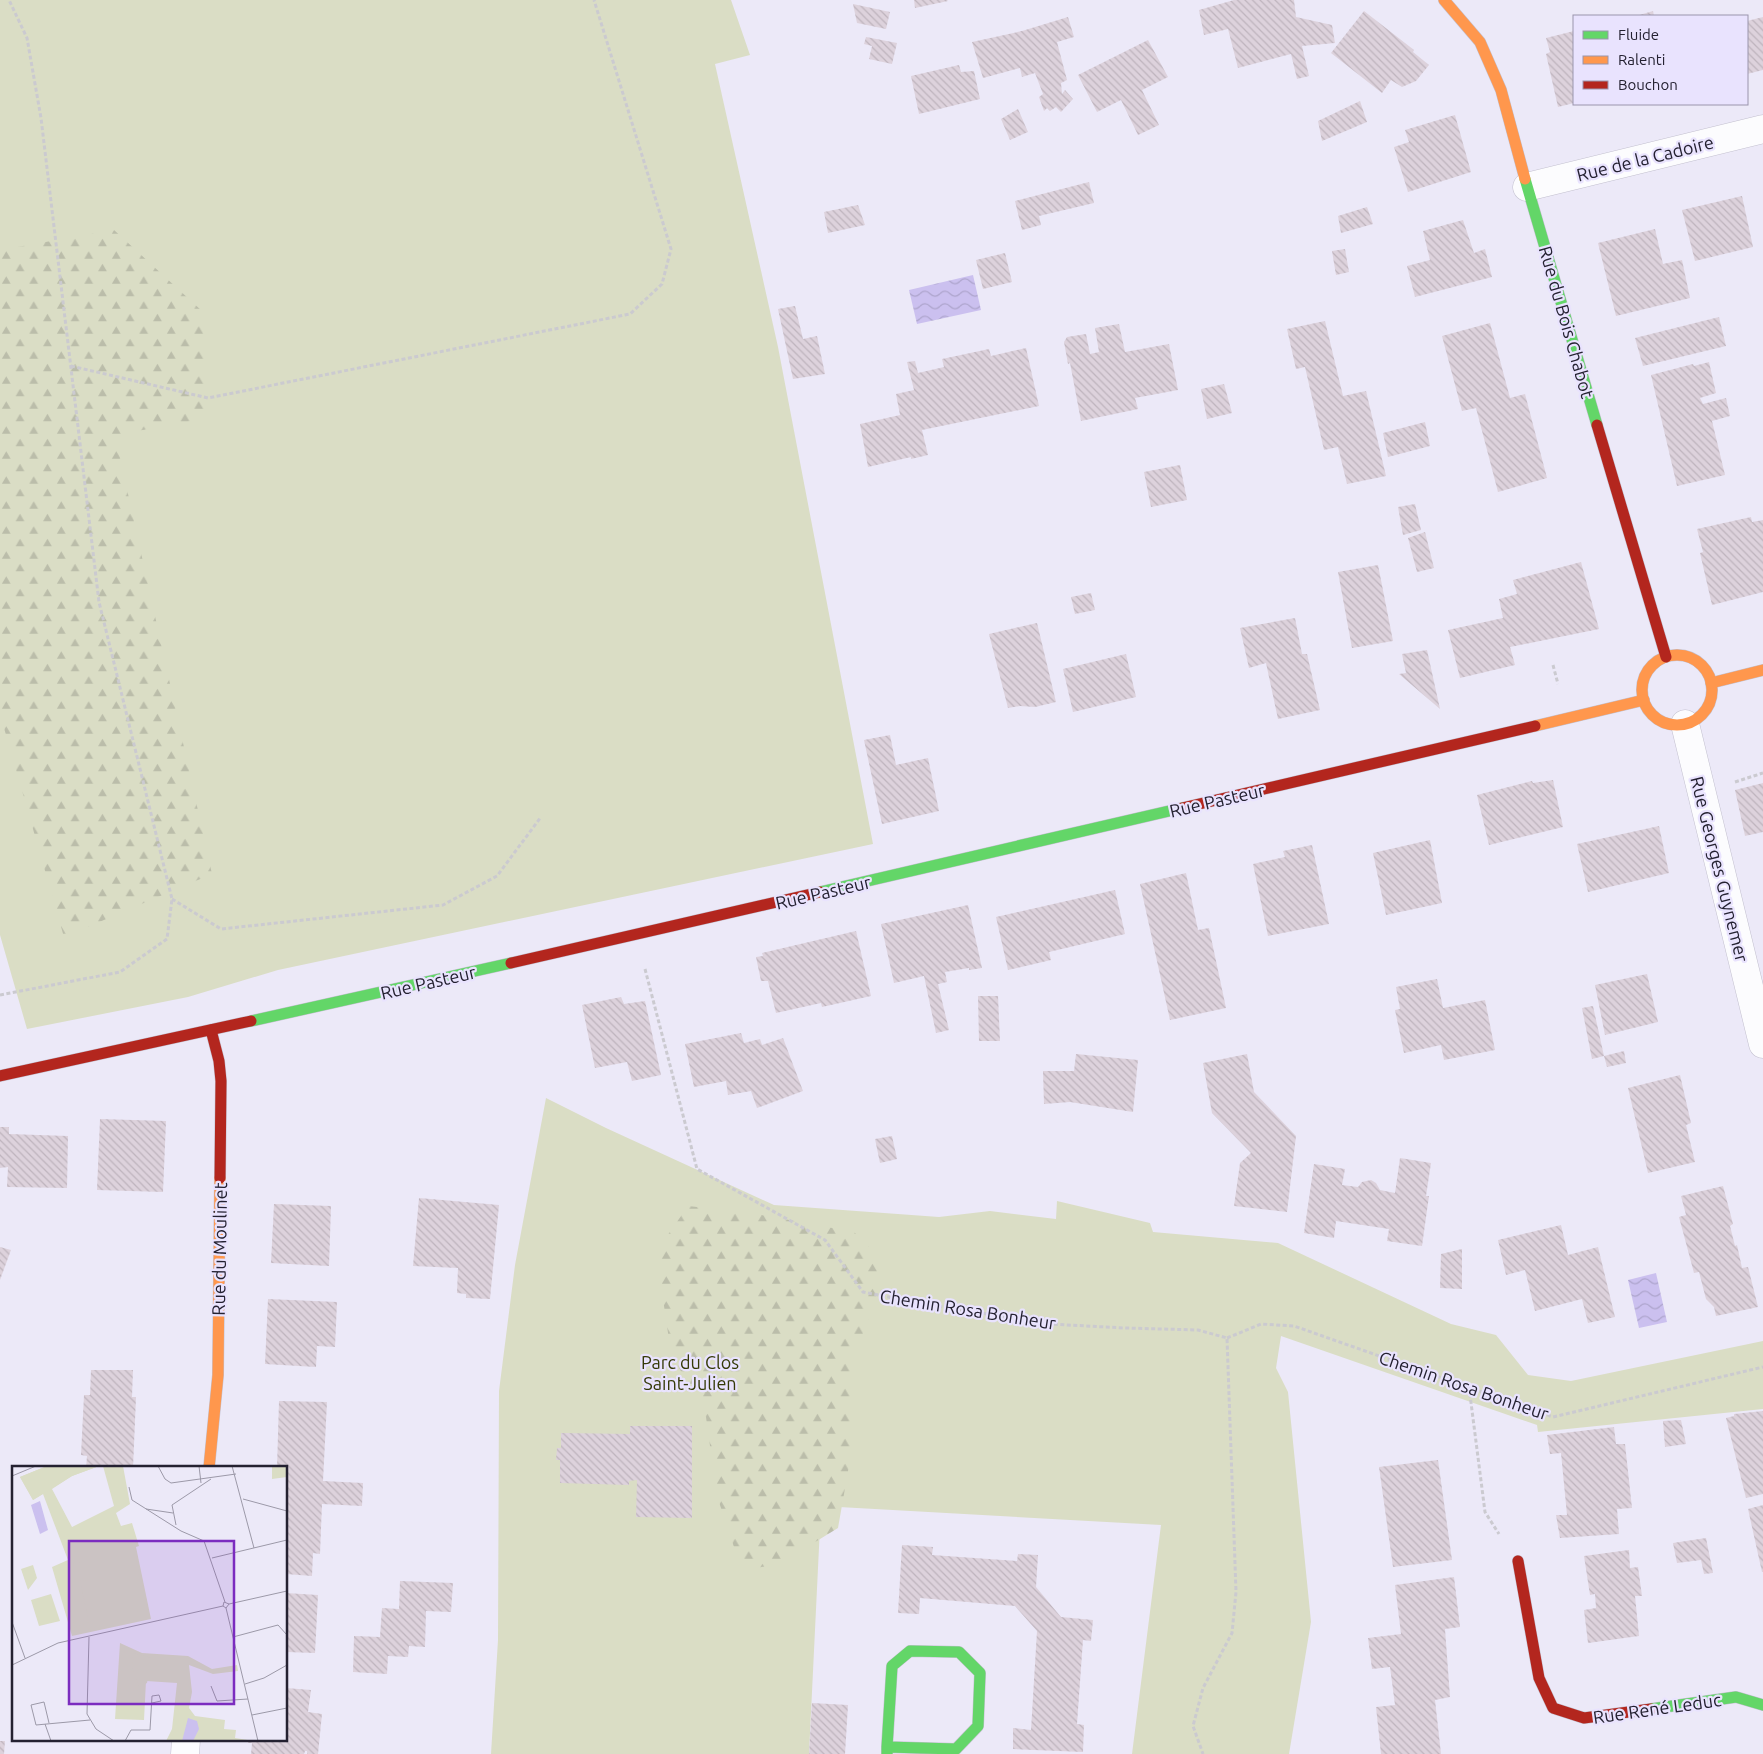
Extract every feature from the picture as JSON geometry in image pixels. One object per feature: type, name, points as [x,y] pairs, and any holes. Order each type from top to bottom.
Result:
[{"type":"street","name":"Rue du Bois Chabot","points":[[1444,0],[1480,42],[1501,90],[1666,657]]},
{"type":"street","name":"Rue de la Cadoire","points":[[1528,188],[1763,129]]},
{"type":"street","points":[[1681,655],[1691,658],[1702,666],[1711,683],[1711,698],[1706,710],[1696,720],[1685,724],[1674,725],[1658,720],[1649,712],[1644,700],[1642,686],[1647,672],[1656,662],[1666,657],[1681,655]]},
{"type":"street","points":[[1711,683],[1763,670]]},
{"type":"street","name":"Rue Pasteur","points":[[0,1076],[647,933],[1644,700]]},
{"type":"street","name":"Rue Georges Guynemer","points":[[1685,724],[1762,1038]]},
{"type":"street","name":"Rue du Moulinet","points":[[209,1466],[218,1375],[221,1090],[219,1061],[211,1030]]},
{"type":"street","name":"Rue René Leduc","points":[[1518,1561],[1539,1678],[1554,1708],[1584,1718],[1736,1697],[1763,1705]]},
{"type":"street","points":[[910,1651],[959,1652],[980,1673],[978,1726],[956,1748],[887,1751],[892,1666],[910,1651]]},
{"type":"path","points":[[0,995],[120,972],[167,940],[172,899],[99,602],[41,118],[27,38],[9,0]]},
{"type":"path","points":[[71,366],[208,398],[630,314],[662,284],[671,249],[594,0]]},
{"type":"path","points":[[1554,665],[1558,684]]},
{"type":"path","points":[[1733,782],[1763,773]]},
{"type":"path","points":[[172,899],[222,929],[443,905],[497,876],[541,817]]},
{"type":"path","name":"Chemin Rosa Bonheur","points":[[647,933],[643,962],[696,1169],[825,1240],[863,1292],[1049,1324],[1198,1330],[1227,1338],[1261,1324],[1294,1326],[1553,1417],[1763,1367]]},
{"type":"path","points":[[1203,1754],[1193,1726],[1203,1688],[1232,1633],[1236,1592],[1227,1338]]},
{"type":"path","points":[[1469,1387],[1484,1512],[1518,1561]]},
{"type":"green space","points":[[0,0],[731,0],[750,55],[715,64],[778,347],[873,844],[278,970],[188,997],[27,1029],[0,935]]},
{"type":"green space","points":[[114,230],[202,311],[209,418],[115,435],[212,874],[64,937],[0,714],[0,250]]},
{"type":"green space","name":"Parc du Clos Saint-Julien","points":[[546,1098],[606,1128],[774,1205],[939,1217],[990,1211],[1056,1219],[1057,1201],[1150,1223],[1153,1232],[1278,1243],[1451,1324],[1496,1335],[1528,1375],[1571,1381],[1763,1341],[1763,1409],[1538,1432],[1537,1425],[1281,1336],[1276,1368],[1288,1392],[1311,1622],[1289,1754],[1132,1754],[1161,1525],[821,1506],[809,1754],[491,1754],[498,1640],[499,1391],[515,1265]]},
{"type":"green space","points":[[688,1206],[751,1213],[854,1232],[887,1265],[850,1366],[850,1460],[838,1528],[781,1563],[742,1571],[717,1496],[706,1417],[671,1353],[656,1252]]},
{"type":"water","points":[[973,275],[981,310],[917,324],[909,290]]},
{"type":"water","points":[[1656,1273],[1667,1322],[1639,1328],[1628,1280]]},
{"type":"building","points":[[914,0],[947,0],[948,1],[915,8]]},
{"type":"building","points":[[1234,0],[1294,0],[1296,17],[1332,25],[1335,43],[1302,46],[1309,76],[1297,79],[1291,54],[1238,68],[1228,29],[1204,35],[1199,10]]},
{"type":"building","points":[[853,4],[890,12],[886,29],[857,23]]},
{"type":"building","points":[[1364,11],[1414,50],[1413,52],[1429,65],[1416,81],[1402,87],[1391,80],[1382,93],[1331,53]]},
{"type":"building","points":[[1653,11],[1654,15],[1639,15]]},
{"type":"building","points":[[1068,17],[1074,37],[1057,42],[1067,80],[1061,83],[1062,94],[1065,90],[1073,99],[1061,112],[1056,107],[1050,111],[1047,108],[1044,111],[1039,97],[1043,94],[1035,73],[1022,77],[1020,68],[983,78],[972,42],[1022,31]]},
{"type":"building","points":[[1763,17],[1763,70],[1748,74],[1748,21]]},
{"type":"building","points":[[1573,31],[1573,103],[1558,107],[1546,54],[1550,52],[1546,38]]},
{"type":"building","points":[[866,37],[897,43],[892,64],[869,59],[872,46],[864,44]]},
{"type":"building","points":[[1148,40],[1168,77],[1142,90],[1159,125],[1138,135],[1121,100],[1097,112],[1078,75]]},
{"type":"building","points":[[959,65],[961,72],[974,71],[980,99],[919,114],[911,76]]},
{"type":"building","points":[[1360,101],[1367,122],[1322,141],[1318,121]]},
{"type":"building","points":[[1018,109],[1028,132],[1010,140],[1001,119]]},
{"type":"building","points":[[1455,115],[1471,172],[1408,192],[1394,147],[1409,142],[1405,130]]},
{"type":"building","points":[[1089,182],[1094,203],[1039,216],[1041,225],[1022,230],[1015,201]]},
{"type":"building","points":[[1742,196],[1753,247],[1695,261],[1682,210]]},
{"type":"building","points":[[858,205],[865,225],[828,233],[824,212]]},
{"type":"building","points":[[1367,207],[1373,224],[1341,233],[1338,216]]},
{"type":"building","points":[[1463,220],[1474,253],[1485,249],[1492,277],[1415,297],[1407,266],[1430,260],[1423,231]]},
{"type":"building","points":[[1655,229],[1663,264],[1682,260],[1690,298],[1616,316],[1598,243]]},
{"type":"building","points":[[1345,249],[1349,272],[1336,275],[1332,251]]},
{"type":"building","points":[[1005,253],[1012,282],[983,289],[976,260]]},
{"type":"building","points":[[795,306],[803,339],[817,336],[825,374],[793,379],[778,309]]},
{"type":"building","points":[[1719,317],[1726,346],[1643,366],[1635,338]]},
{"type":"building","points":[[1325,321],[1343,396],[1366,391],[1386,476],[1347,484],[1338,447],[1324,450],[1305,367],[1296,369],[1287,329]]},
{"type":"building","points":[[1490,323],[1510,398],[1525,394],[1547,478],[1498,492],[1476,408],[1462,411],[1442,336]]},
{"type":"building","points":[[1119,324],[1125,352],[1169,344],[1178,390],[1135,398],[1138,409],[1081,421],[1064,342],[1067,337],[1086,334],[1090,354],[1099,352],[1095,328]]},
{"type":"building","points":[[1026,348],[1039,406],[922,430],[928,455],[868,467],[860,424],[900,415],[896,394],[914,390],[907,362],[915,361],[918,373],[944,367],[942,359],[989,349],[991,356]]},
{"type":"building","points":[[1709,362],[1716,393],[1700,398],[1703,404],[1726,398],[1730,416],[1712,421],[1725,475],[1677,486],[1651,375],[1693,364],[1694,366]]},
{"type":"building","points":[[1224,384],[1232,413],[1207,419],[1201,389]]},
{"type":"building","points":[[1425,422],[1430,446],[1388,457],[1383,433]]},
{"type":"building","points":[[1180,465],[1187,500],[1151,507],[1144,472]]},
{"type":"building","points":[[1415,504],[1421,530],[1403,535],[1398,507]]},
{"type":"building","points":[[1751,517],[1752,522],[1763,520],[1763,592],[1712,605],[1700,553],[1703,552],[1697,529]]},
{"type":"building","points":[[1425,532],[1434,568],[1417,572],[1408,538]]},
{"type":"building","points":[[1581,562],[1599,629],[1510,647],[1515,665],[1460,678],[1448,630],[1503,618],[1499,599],[1517,594],[1513,580]]},
{"type":"building","points":[[1378,565],[1393,641],[1352,648],[1338,572]]},
{"type":"building","points":[[1091,593],[1095,610],[1075,614],[1071,597]]},
{"type":"building","points":[[1295,618],[1302,654],[1307,654],[1320,710],[1278,719],[1266,663],[1249,668],[1240,628]]},
{"type":"building","points":[[1037,623],[1056,702],[1035,707],[1020,706],[1008,708],[989,634]]},
{"type":"building","points":[[1427,650],[1440,709],[1399,674],[1406,673],[1402,654]]},
{"type":"building","points":[[1126,654],[1136,697],[1073,712],[1063,669]]},
{"type":"building","points":[[890,735],[896,765],[928,758],[939,811],[882,824],[864,740]]},
{"type":"building","points":[[1553,780],[1563,827],[1489,845],[1477,795],[1532,781],[1533,783]]},
{"type":"building","points":[[1763,783],[1763,832],[1745,836],[1735,790]]},
{"type":"building","points":[[1659,826],[1669,873],[1588,892],[1577,844]]},
{"type":"building","points":[[1430,840],[1442,903],[1386,915],[1373,853]]},
{"type":"building","points":[[1312,845],[1329,924],[1268,936],[1253,864],[1285,857],[1283,851]]},
{"type":"building","points":[[1186,873],[1198,930],[1209,928],[1226,1008],[1170,1020],[1140,884]]},
{"type":"building","points":[[1115,890],[1125,934],[1049,952],[1051,960],[1008,970],[996,917]]},
{"type":"building","points":[[968,905],[982,968],[945,972],[947,982],[938,984],[949,1030],[936,1033],[924,976],[894,983],[881,924]]},
{"type":"building","points":[[856,931],[871,996],[822,1007],[821,1003],[776,1013],[768,981],[761,981],[756,957],[763,956],[762,953]]},
{"type":"building","points":[[1647,974],[1658,1022],[1605,1035],[1595,985]]},
{"type":"building","points":[[1437,979],[1443,1008],[1485,1000],[1495,1050],[1444,1060],[1441,1045],[1404,1053],[1395,1010],[1400,1009],[1396,987]]},
{"type":"building","points":[[978,996],[998,996],[1000,1041],[979,1041]]},
{"type":"building","points":[[621,997],[624,1004],[645,1001],[661,1075],[632,1081],[627,1062],[595,1068],[582,1005]]},
{"type":"building","points":[[1593,1006],[1604,1056],[1592,1059],[1582,1008]]},
{"type":"building","points":[[741,1033],[744,1043],[760,1039],[762,1045],[783,1038],[803,1091],[757,1108],[751,1091],[728,1095],[726,1081],[694,1087],[685,1044]]},
{"type":"building","points":[[1624,1051],[1626,1063],[1607,1067],[1604,1056]]},
{"type":"building","points":[[1076,1054],[1138,1060],[1133,1112],[1070,1102],[1044,1104],[1043,1071],[1074,1071]]},
{"type":"building","points":[[1247,1054],[1254,1092],[1296,1136],[1287,1212],[1234,1206],[1240,1163],[1251,1153],[1212,1113],[1203,1063]]},
{"type":"building","points":[[1680,1075],[1691,1123],[1686,1125],[1695,1162],[1648,1173],[1628,1088]]},
{"type":"building","points":[[100,1119],[166,1121],[163,1192],[97,1190]]},
{"type":"building","points":[[0,1127],[9,1127],[9,1134],[68,1136],[67,1188],[7,1187],[8,1167],[0,1168]]},
{"type":"building","points":[[892,1136],[897,1159],[880,1163],[875,1139]]},
{"type":"building","points":[[1400,1158],[1431,1163],[1426,1196],[1429,1196],[1422,1246],[1387,1241],[1389,1229],[1336,1221],[1334,1238],[1304,1233],[1314,1164],[1345,1169],[1342,1185],[1358,1187],[1362,1182],[1371,1180],[1376,1183],[1380,1190],[1395,1193]]},
{"type":"building","points":[[1723,1186],[1733,1224],[1730,1226],[1735,1246],[1737,1245],[1742,1268],[1748,1267],[1758,1307],[1716,1316],[1714,1307],[1706,1299],[1699,1272],[1694,1273],[1679,1217],[1686,1215],[1681,1196]]},
{"type":"building","points":[[419,1198],[499,1205],[490,1299],[466,1298],[466,1294],[457,1293],[458,1268],[413,1266]]},
{"type":"building","points":[[274,1204],[331,1206],[329,1266],[271,1263]]},
{"type":"building","points":[[1561,1225],[1568,1255],[1598,1247],[1615,1317],[1588,1323],[1582,1299],[1535,1311],[1525,1270],[1506,1275],[1498,1240]]},
{"type":"building","points":[[0,1247],[11,1250],[0,1280]]},
{"type":"building","points":[[1462,1249],[1462,1289],[1440,1288],[1441,1254]]},
{"type":"building","points":[[268,1299],[337,1302],[335,1347],[317,1346],[316,1367],[265,1364]]},
{"type":"building","points":[[91,1370],[133,1370],[132,1397],[136,1397],[133,1466],[86,1466],[87,1456],[81,1455],[84,1395],[90,1395]]},
{"type":"building","points":[[279,1401],[327,1402],[323,1481],[363,1483],[362,1506],[322,1504],[320,1554],[313,1553],[312,1576],[288,1574],[288,1466],[277,1466]]},
{"type":"building","points":[[1763,1411],[1763,1494],[1746,1498],[1726,1418],[1734,1416],[1734,1414]]},
{"type":"building","points":[[1681,1420],[1686,1444],[1665,1447],[1663,1421]]},
{"type":"building","points":[[630,1426],[692,1426],[692,1518],[636,1517],[637,1480],[629,1481],[629,1485],[560,1483],[560,1460],[556,1460],[557,1448],[561,1448],[561,1433],[630,1434]]},
{"type":"building","points":[[1614,1427],[1616,1444],[1625,1444],[1632,1508],[1617,1509],[1619,1534],[1560,1538],[1556,1515],[1567,1515],[1561,1453],[1550,1454],[1547,1435]]},
{"type":"building","points":[[1438,1460],[1452,1560],[1393,1567],[1379,1467]]},
{"type":"building","points":[[1763,1505],[1763,1572],[1762,1572],[1748,1509]]},
{"type":"building","points":[[1706,1538],[1713,1573],[1704,1574],[1701,1560],[1677,1563],[1673,1543]]},
{"type":"building","points":[[902,1545],[933,1547],[932,1555],[1017,1561],[1018,1554],[1038,1555],[1036,1587],[1061,1617],[1093,1620],[1091,1641],[1083,1640],[1077,1724],[1084,1725],[1083,1752],[1013,1749],[1013,1728],[1031,1730],[1037,1631],[1015,1606],[920,1598],[919,1614],[898,1613]]},
{"type":"building","points":[[1629,1550],[1630,1568],[1638,1567],[1642,1596],[1635,1596],[1639,1636],[1588,1643],[1584,1610],[1596,1608],[1595,1594],[1590,1595],[1584,1556]]},
{"type":"building","points":[[1454,1577],[1460,1627],[1445,1629],[1450,1697],[1435,1700],[1441,1754],[1381,1754],[1376,1707],[1395,1705],[1390,1667],[1372,1669],[1368,1638],[1401,1634],[1395,1585]]},
{"type":"building","points":[[400,1581],[453,1583],[451,1612],[426,1611],[425,1647],[409,1646],[408,1657],[388,1656],[387,1674],[353,1672],[354,1636],[380,1637],[382,1608],[399,1609]]},
{"type":"building","points":[[288,1593],[318,1595],[315,1653],[288,1652]]},
{"type":"building","points":[[288,1688],[311,1690],[308,1712],[322,1714],[318,1754],[307,1754],[307,1751],[305,1751],[304,1754],[251,1754],[252,1743],[248,1743],[288,1742]]},
{"type":"building","points":[[812,1703],[848,1705],[845,1754],[809,1754]]},
{"type":"building","points":[[0,1741],[5,1741],[4,1754],[0,1754]]},
{"type":"traffic: fast","points":[[1525,179],[1597,425]]},
{"type":"traffic: fast","points":[[820,892],[1182,808]]},
{"type":"traffic: fast","points":[[251,1021],[511,963]]},
{"type":"traffic: fast","points":[[887,1747],[956,1749],[978,1726],[980,1673],[959,1652],[910,1651],[892,1666],[887,1747],[887,1754]]},
{"type":"traffic: fast","points":[[1651,1709],[1736,1697],[1763,1705]]},
{"type":"traffic: slow","points":[[1444,0],[1480,42],[1501,90],[1525,179]]},
{"type":"traffic: slow","points":[[1677,655],[1690,658],[1702,665],[1709,677],[1712,690],[1709,703],[1702,715],[1690,722],[1677,725],[1664,722],[1652,715],[1645,703],[1642,690],[1645,677],[1652,665],[1664,658],[1677,655]]},
{"type":"traffic: slow","points":[[1711,683],[1763,670]]},
{"type":"traffic: slow","points":[[1535,726],[1644,700]]},
{"type":"traffic: slow","points":[[209,1466],[218,1375],[220,1178]]},
{"type":"traffic: jam","points":[[1597,425],[1666,657]]},
{"type":"traffic: jam","points":[[1182,808],[1535,726]]},
{"type":"traffic: jam","points":[[511,963],[820,892]]},
{"type":"traffic: jam","points":[[0,1076],[251,1021]]},
{"type":"traffic: jam","points":[[211,1030],[219,1061],[221,1081],[220,1178]]},
{"type":"traffic: jam","points":[[1518,1561],[1539,1678],[1553,1708],[1584,1718],[1651,1709]]}]
